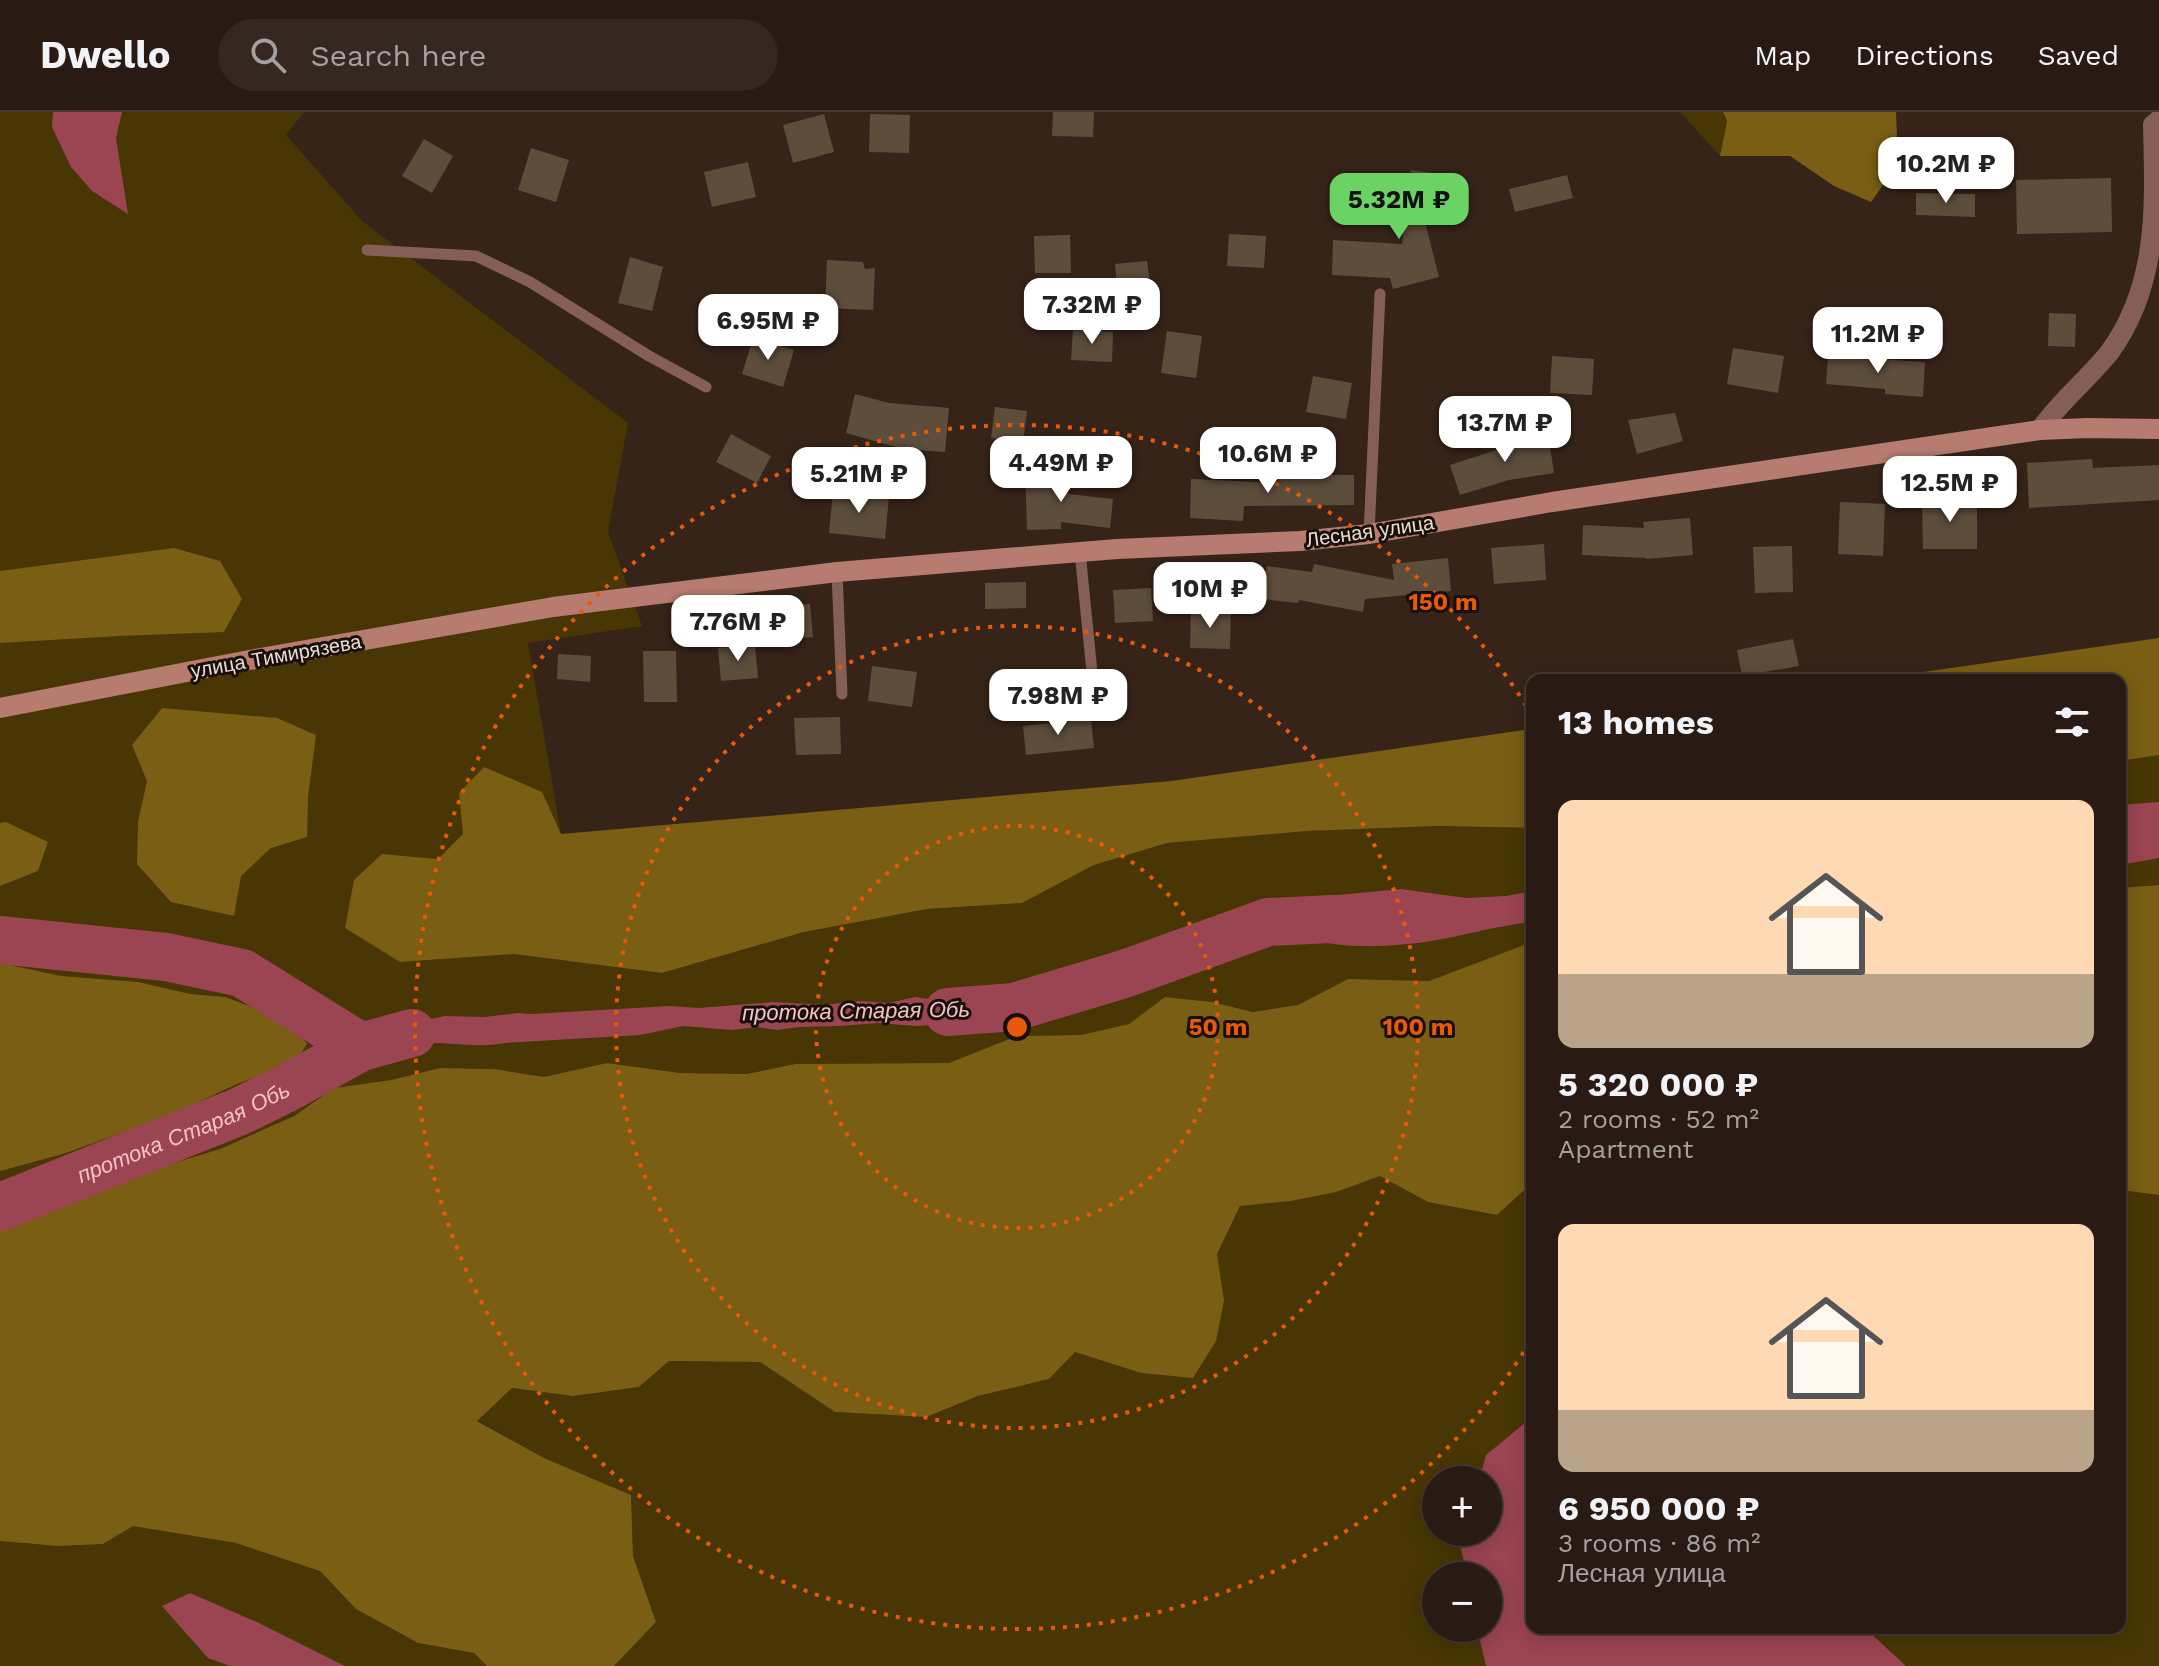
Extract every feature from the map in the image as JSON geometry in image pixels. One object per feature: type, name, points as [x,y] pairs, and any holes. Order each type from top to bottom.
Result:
[{"type":"street","points":[[2040,430],[2051,413],[2075,392],[2111,351],[2142,294],[2157,223],[2153,125],[2159,120]]},
{"type":"street","name":"Лесная улица","points":[[553,607],[837,572],[1080,552],[1300,541],[1369,534],[1552,502],[2040,430],[2159,429]]},
{"type":"street","name":"улица Тимирязева","points":[[0,708],[553,607]]},
{"type":"lane","points":[[367,250],[476,256],[530,282],[649,356],[706,387]]},
{"type":"lane","points":[[1369,534],[1380,294]]},
{"type":"lane","points":[[1080,552],[1092,672]]},
{"type":"lane","points":[[837,572],[842,694]]},
{"type":"shaded area","points":[[0,112],[304,112],[286,135],[362,221],[628,423],[608,532],[642,626],[528,643],[561,834],[459,793],[463,834],[438,859],[382,854],[400,962],[514,954],[662,973],[804,932],[927,909],[1022,903],[1094,865],[1167,843],[1307,831],[1437,826],[1526,828],[1526,944],[1429,981],[1348,979],[1298,1005],[1253,1012],[1212,1002],[1165,997],[1129,1024],[1081,1035],[1017,1036],[949,1063],[795,1064],[747,1074],[680,1073],[607,1063],[544,1077],[494,1069],[440,1068],[391,1080],[334,1088],[294,1116],[220,1149],[134,1175],[0,1230]]},
{"type":"shaded area","points":[[1680,112],[1723,112],[1727,121],[1720,156]]},
{"type":"shaded area","points":[[1723,112],[1896,112],[1898,164],[1871,202],[1834,186],[1790,156],[1720,156],[1727,121]]},
{"type":"shaded area","points":[[174,548],[220,561],[242,599],[224,632],[0,643],[0,571]]},
{"type":"shaded area","points":[[2159,638],[2159,755],[2126,760],[2126,674],[1910,674]]},
{"type":"shaded area","points":[[162,708],[277,718],[316,735],[308,797],[307,837],[271,848],[241,876],[234,916],[171,902],[137,864],[138,822],[147,781],[132,745]]},
{"type":"shaded area","points":[[1526,730],[1526,828],[1437,826],[1307,831],[1167,843],[1094,865],[1022,903],[927,909],[804,932],[662,973],[514,954],[400,962],[345,928],[354,880],[382,854],[438,859],[463,834],[459,793],[484,767],[542,792],[561,834],[1171,781]]},
{"type":"shaded area","points":[[2159,755],[2159,885],[2126,888],[2126,760]]},
{"type":"shaded area","points":[[6,822],[48,842],[38,871],[0,886],[0,823]]},
{"type":"shaded area","points":[[2159,885],[2159,1195],[2126,1191],[2126,888]]},
{"type":"shaded area","points":[[1526,944],[1526,1188],[1497,1215],[1428,1202],[1380,1176],[1336,1192],[1291,1201],[1240,1206],[1217,1254],[1224,1300],[1216,1341],[1193,1378],[1141,1373],[1075,1352],[1049,1379],[978,1396],[926,1417],[835,1412],[760,1362],[669,1361],[639,1387],[573,1396],[512,1388],[477,1421],[544,1458],[631,1495],[633,1556],[656,1622],[614,1666],[487,1666],[474,1653],[418,1643],[356,1609],[320,1571],[236,1543],[133,1526],[103,1544],[58,1546],[0,1541],[0,1230],[134,1175],[220,1149],[294,1116],[334,1088],[391,1080],[440,1068],[494,1069],[544,1077],[607,1063],[680,1073],[747,1074],[795,1064],[949,1063],[1017,1036],[1081,1035],[1129,1024],[1165,997],[1212,1002],[1253,1012],[1298,1005],[1348,979],[1429,981]]},
{"type":"shaded area","points":[[0,963],[61,976],[138,982],[190,994],[225,997],[290,1021],[307,1044],[295,1063],[237,1084],[177,1112],[63,1154],[0,1171]]},
{"type":"shaded area","points":[[1380,1176],[1428,1202],[1497,1215],[1526,1188],[1526,1422],[1486,1455],[1483,1466],[1422,1466],[1422,1546],[1462,1546],[1464,1562],[1422,1562],[1422,1642],[1480,1642],[1486,1666],[614,1666],[656,1622],[633,1556],[631,1495],[544,1458],[477,1420],[513,1388],[573,1396],[639,1387],[669,1361],[760,1362],[835,1412],[926,1417],[978,1396],[1049,1379],[1074,1352],[1141,1373],[1224,1300],[1217,1254],[1240,1206],[1291,1201],[1336,1192]]},
{"type":"shaded area","points":[[2126,1191],[2159,1195],[2159,1666],[1906,1666],[1871,1634],[2126,1634]]},
{"type":"shaded area","points":[[133,1525],[236,1543],[320,1571],[356,1609],[418,1643],[474,1653],[487,1666],[0,1666],[0,1541],[58,1546],[103,1544]]},
{"type":"water","points":[[53,112],[122,112],[116,138],[128,214],[92,191],[71,167],[52,127]]},
{"type":"water","points":[[2159,802],[2159,858],[2126,864],[2126,805]]},
{"type":"water","points":[[1401,889],[1466,898],[1526,892],[1526,923],[1431,941],[1355,946],[1319,941],[1268,922],[1294,901]]},
{"type":"water","points":[[915,997],[948,1006],[1014,1007],[975,1021],[916,1026],[879,1023],[732,1030],[683,1026],[640,1035],[485,1045],[430,1043],[371,1055],[350,1054],[348,1048],[349,1041],[365,1030],[386,1029],[445,1016],[484,1017],[670,1006],[699,1008],[773,1002],[824,1005],[860,1001],[889,1003]]},
{"type":"water","points":[[1526,1422],[1526,1634],[1871,1634],[1906,1666],[1486,1666],[1480,1642],[1502,1642],[1502,1562],[1464,1562],[1461,1549],[1462,1546],[1502,1546],[1502,1466],[1483,1466],[1486,1455]]},
{"type":"water","points":[[190,1593],[345,1666],[230,1666],[208,1658],[162,1606]]},
{"type":"building","points":[[1053,112],[1094,112],[1093,137],[1052,136]]},
{"type":"building","points":[[824,114],[834,152],[793,163],[783,125]]},
{"type":"building","points":[[870,114],[910,115],[909,153],[869,152]]},
{"type":"building","points":[[424,139],[453,156],[432,193],[402,176]]},
{"type":"building","points":[[531,148],[569,160],[556,202],[518,190]]},
{"type":"building","points":[[748,162],[756,197],[712,207],[704,172]]},
{"type":"building","points":[[1411,170],[1446,175],[1440,220],[1424,218],[1439,277],[1393,289],[1390,278],[1332,275],[1333,240],[1402,244]]},
{"type":"building","points":[[1567,175],[1573,198],[1515,212],[1509,189]]},
{"type":"building","points":[[2111,178],[2112,232],[2017,234],[2016,180]]},
{"type":"building","points":[[1916,193],[1975,194],[1975,217],[1916,215]]},
{"type":"building","points":[[1229,234],[1266,236],[1264,268],[1227,266]]},
{"type":"building","points":[[1070,235],[1071,273],[1035,273],[1034,236]]},
{"type":"building","points":[[630,257],[663,267],[652,311],[618,303]]},
{"type":"building","points":[[827,260],[863,262],[865,269],[875,268],[873,310],[825,308]]},
{"type":"building","points":[[1147,261],[1150,284],[1117,287],[1115,264]]},
{"type":"building","points":[[2049,313],[2076,314],[2075,347],[2048,346]]},
{"type":"building","points":[[1073,330],[1113,332],[1112,362],[1071,360]]},
{"type":"building","points":[[1167,331],[1202,336],[1196,378],[1161,373]]},
{"type":"building","points":[[753,338],[794,350],[783,387],[742,374]]},
{"type":"building","points":[[1733,348],[1784,356],[1778,393],[1727,384]]},
{"type":"building","points":[[1552,356],[1594,359],[1592,395],[1550,393]]},
{"type":"building","points":[[1828,356],[1925,362],[1923,397],[1885,394],[1885,389],[1826,384]]},
{"type":"building","points":[[1313,376],[1352,383],[1346,419],[1306,412]]},
{"type":"building","points":[[855,394],[889,403],[949,408],[945,452],[903,449],[846,433]]},
{"type":"building","points":[[995,407],[1027,411],[1023,442],[991,438]]},
{"type":"building","points":[[1675,413],[1683,441],[1637,454],[1628,420]]},
{"type":"building","points":[[1548,433],[1554,473],[1509,480],[1460,495],[1450,465],[1512,445],[1511,438]]},
{"type":"building","points":[[731,434],[771,456],[757,483],[716,462]]},
{"type":"building","points":[[2092,459],[2093,468],[2159,465],[2159,500],[2029,508],[2027,463]]},
{"type":"building","points":[[1060,468],[1060,493],[1113,499],[1110,528],[1061,522],[1061,529],[1027,530],[1025,469]]},
{"type":"building","points":[[1278,475],[1354,475],[1354,505],[1244,506],[1243,521],[1190,518],[1191,479],[1278,483]]},
{"type":"building","points":[[833,491],[889,497],[885,539],[829,533]]},
{"type":"building","points":[[1977,499],[1977,549],[1923,549],[1922,500]]},
{"type":"building","points":[[1840,502],[1885,504],[1883,556],[1838,554]]},
{"type":"building","points":[[1690,518],[1693,555],[1646,559],[1582,555],[1583,525],[1644,528],[1643,522]]},
{"type":"building","points":[[1544,544],[1546,580],[1494,584],[1491,548]]},
{"type":"building","points":[[1792,546],[1793,592],[1755,593],[1753,547]]},
{"type":"building","points":[[1448,558],[1451,591],[1365,599],[1363,612],[1299,600],[1298,603],[1262,599],[1267,566],[1312,572],[1314,564],[1394,580],[1392,564]]},
{"type":"building","points":[[1026,582],[1026,608],[985,609],[985,583]]},
{"type":"building","points":[[1151,588],[1153,621],[1115,623],[1113,590]]},
{"type":"building","points":[[810,604],[813,637],[774,640],[771,607]]},
{"type":"building","points":[[1191,611],[1231,612],[1230,649],[1190,648]]},
{"type":"building","points":[[1793,639],[1799,666],[1742,674],[1737,650]]},
{"type":"building","points":[[755,645],[758,678],[721,681],[718,648]]},
{"type":"building","points":[[643,651],[676,651],[677,702],[644,702]]},
{"type":"building","points":[[558,654],[591,656],[590,682],[557,679]]},
{"type":"building","points":[[872,666],[917,672],[912,707],[868,701]]},
{"type":"building","points":[[840,717],[841,754],[796,755],[794,718]]},
{"type":"building","points":[[1091,719],[1094,748],[1026,755],[1023,726]]},
{"type":"waterway","name":"протока Старая Обь","points":[[948,1012],[1014,1007],[1124,974],[1268,922],[1332,919]]},
{"type":"waterway","name":"протока Старая Обь","points":[[0,940],[166,957],[242,973],[361,1047]]},
{"type":"waterway","name":"протока Старая Обь","points":[[0,1207],[238,1112],[361,1047],[412,1033]]}]
